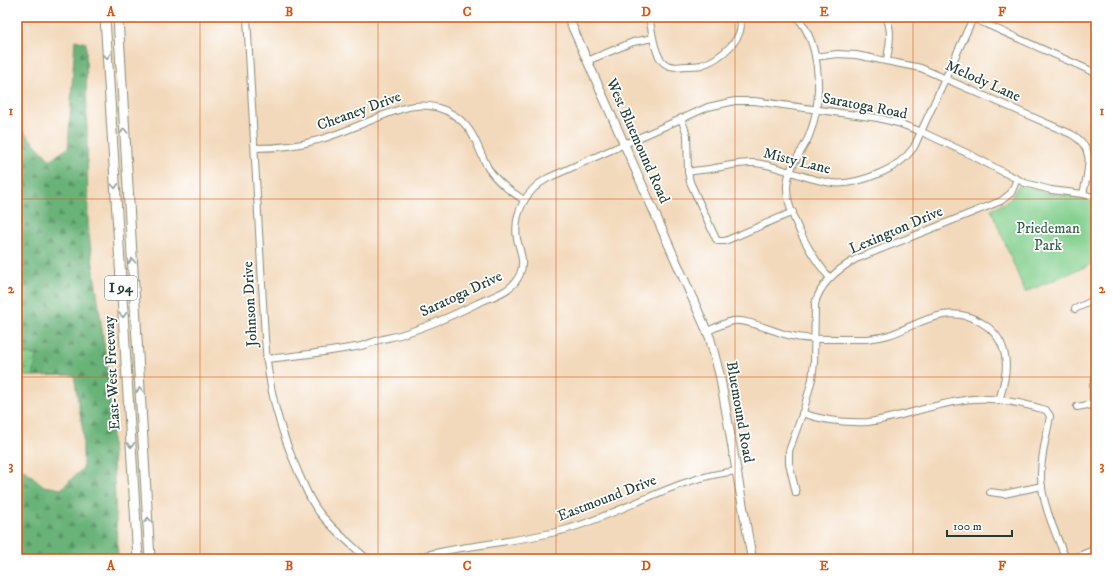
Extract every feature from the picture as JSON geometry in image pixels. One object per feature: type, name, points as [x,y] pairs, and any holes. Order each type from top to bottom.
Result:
[{"type":"highway","name":"East-West Freeway","points":[[105,17],[138,559]]},
{"type":"highway","name":"East-West Freeway","points":[[118,17],[150,559]]},
{"type":"main road","name":"West Bluemound Road","points":[[568,17],[683,275]]},
{"type":"main road","name":"Bluemound Road","points":[[683,275],[708,331],[716,355],[752,559]]},
{"type":"street","name":"Johnson Drive","points":[[247,17],[266,359],[271,390],[280,425],[312,502],[325,519],[367,559]]},
{"type":"street","points":[[649,17],[657,54],[665,64],[676,67],[701,64],[714,59],[729,48],[738,37],[741,27],[739,17]]},
{"type":"street","points":[[797,17],[808,32],[813,48],[818,88],[816,109],[809,136],[793,164],[790,172],[787,193],[792,212],[810,251],[830,278]]},
{"type":"street","points":[[886,17],[891,29],[887,60]]},
{"type":"street","points":[[971,18],[1096,73]]},
{"type":"street","name":"Misty Lane","points":[[688,172],[748,163],[762,164],[822,182],[848,184],[886,171],[901,162],[912,150],[922,132],[971,18]]},
{"type":"street","points":[[587,61],[633,42],[653,38]]},
{"type":"street","name":"Melody Lane","points":[[815,57],[844,54],[856,55],[921,68],[1071,134],[1080,140],[1085,146],[1089,158],[1083,194]]},
{"type":"street","name":"Saratoga Road","points":[[624,144],[708,107],[740,101],[767,102],[888,120],[922,132],[1017,179],[1044,188],[1083,194],[1096,198]]},
{"type":"street","name":"Cheaney Drive","points":[[255,148],[286,146],[316,141],[400,108],[415,105],[432,106],[450,113],[465,124],[475,139],[485,162],[495,177],[524,200]]},
{"type":"street","points":[[681,118],[687,135],[688,172],[693,190],[713,236],[718,241],[725,241],[792,212]]},
{"type":"street","name":"Saratoga Drive","points":[[266,359],[305,356],[370,344],[399,335],[463,311],[505,291],[514,284],[521,271],[522,255],[516,228],[519,212],[524,200],[534,187],[548,178],[624,144]]},
{"type":"street","name":"Lexington Drive","points":[[796,493],[788,457],[812,379],[814,363],[814,311],[816,299],[823,285],[839,270],[856,259],[1001,201],[1011,193],[1017,179]]},
{"type":"street","points":[[1075,310],[1096,299]]},
{"type":"street","points":[[708,331],[730,322],[742,322],[792,336],[871,339],[942,316],[957,315],[972,318],[990,328],[999,339],[1003,348],[1005,356],[1005,369],[999,401]]},
{"type":"street","points":[[1077,408],[1095,406],[1093,386],[1096,376]]},
{"type":"street","points":[[802,413],[833,421],[849,423],[868,422],[963,400],[981,399],[1046,410],[1049,413],[1041,467],[1042,486],[1053,527],[1066,559]]},
{"type":"street","name":"Eastmound Drive","points":[[415,559],[441,551],[562,530],[602,517],[688,481],[721,473],[737,471]]},
{"type":"street","points":[[990,492],[1004,494],[1042,486]]},
{"type":"street","points":[[1071,559],[1096,549]]},
{"type":"green space","points":[[75,40],[86,43],[88,228],[109,380],[118,559],[17,559],[17,464],[44,486],[61,489],[83,468],[83,432],[74,375],[33,376],[37,356],[17,351],[17,125],[50,160],[68,148]]},
{"type":"green space","name":"Priedeman Park","points":[[1020,185],[1045,193],[1084,198],[1096,202],[1096,260],[1092,264],[1025,292],[991,209],[1002,205],[1009,200]]},
{"type":"green space","points":[[17,351],[37,356],[33,376],[17,376]]}]
